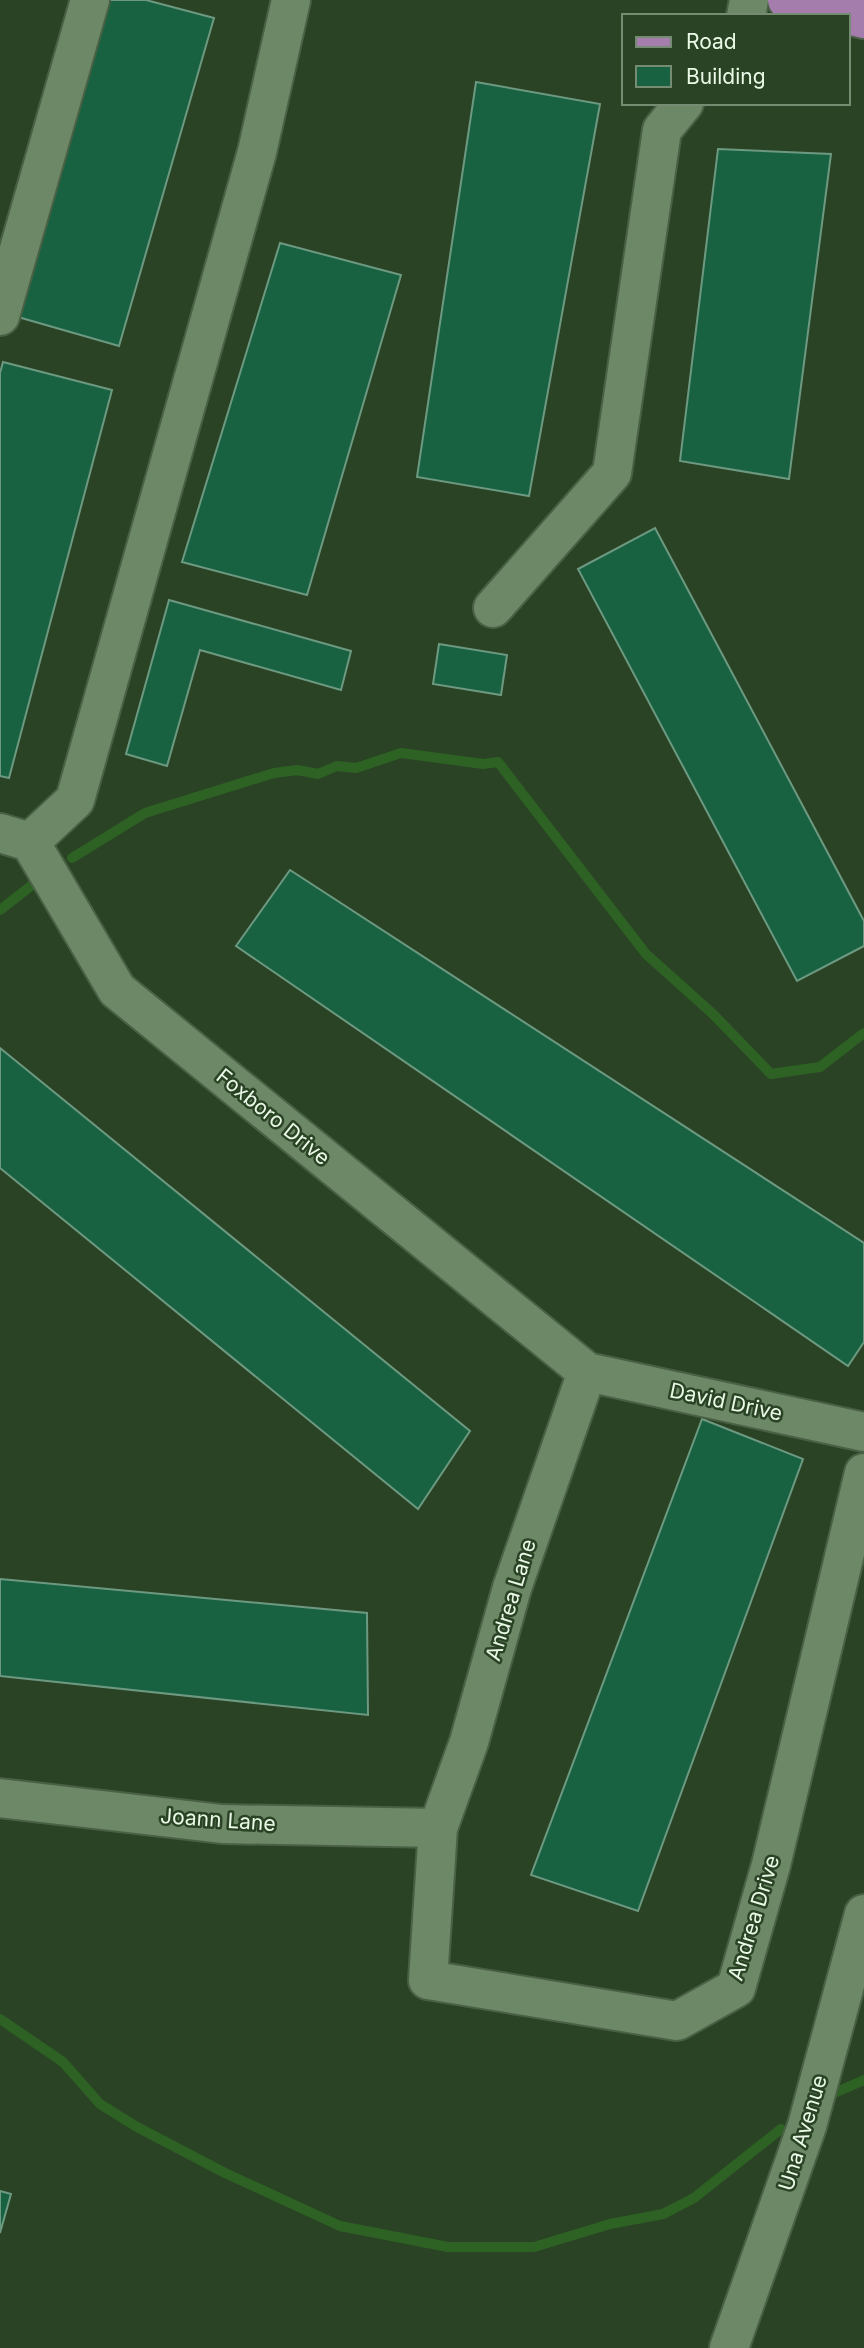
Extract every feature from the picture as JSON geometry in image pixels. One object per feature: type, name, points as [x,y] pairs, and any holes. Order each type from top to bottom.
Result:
[{"type":"main road","points":[[788,0],[844,14]]},
{"type":"street","points":[[0,316],[90,0]]},
{"type":"street","points":[[15,838],[75,800],[257,152],[291,0]]},
{"type":"street","points":[[493,608],[612,473],[662,130],[682,105]]},
{"type":"street","name":"Foxboro Drive","points":[[15,838],[117,990],[587,1372]]},
{"type":"street","name":"David Drive","points":[[587,1372],[864,1432]]},
{"type":"street","name":"Andrea Lane","points":[[438,1828],[468,1742],[512,1588],[587,1372]]},
{"type":"street","name":"Andrea Drive","points":[[438,1828],[428,1980],[677,2021],[736,1988],[771,1865],[864,1473]]},
{"type":"street","name":"Joann Lane","points":[[0,1798],[222,1824],[438,1828]]},
{"type":"street","name":"Una Avenue","points":[[729,2348],[807,2126],[864,1914]]},
{"type":"building","points":[[102,0],[146,0],[214,18],[119,346],[11,315]]},
{"type":"building","points":[[476,82],[600,104],[529,496],[417,477]]},
{"type":"building","points":[[718,149],[831,154],[789,479],[680,461]]},
{"type":"building","points":[[280,243],[401,275],[307,595],[182,562]]},
{"type":"building","points":[[3,362],[112,390],[9,778],[0,776],[0,373]]},
{"type":"building","points":[[655,528],[864,921],[864,946],[797,981],[578,569]]},
{"type":"building","points":[[169,600],[351,651],[341,690],[200,650],[167,766],[126,754]]},
{"type":"building","points":[[439,644],[507,655],[501,695],[433,684]]},
{"type":"building","points":[[290,870],[864,1243],[864,1342],[848,1366],[236,946]]},
{"type":"building","points":[[0,1048],[470,1431],[418,1509],[0,1168]]},
{"type":"building","points":[[702,1419],[803,1459],[638,1911],[531,1875]]},
{"type":"building","points":[[0,1579],[367,1613],[368,1715],[0,1676]]},
{"type":"building","points":[[0,2191],[11,2194],[0,2233]]},
{"type":"waterway","points":[[72,858],[145,813],[274,773],[297,770],[318,774],[337,766],[356,768],[401,753],[483,764],[498,762],[646,954],[713,1014],[771,1074],[820,1067],[864,1033]]},
{"type":"waterway","points":[[0,910],[41,878]]},
{"type":"waterway","points":[[0,2019],[63,2062],[100,2104],[137,2127],[225,2173],[340,2226],[448,2247],[534,2247],[610,2224],[663,2214],[694,2198],[781,2129]]},
{"type":"waterway","points":[[825,2097],[864,2080]]}]
